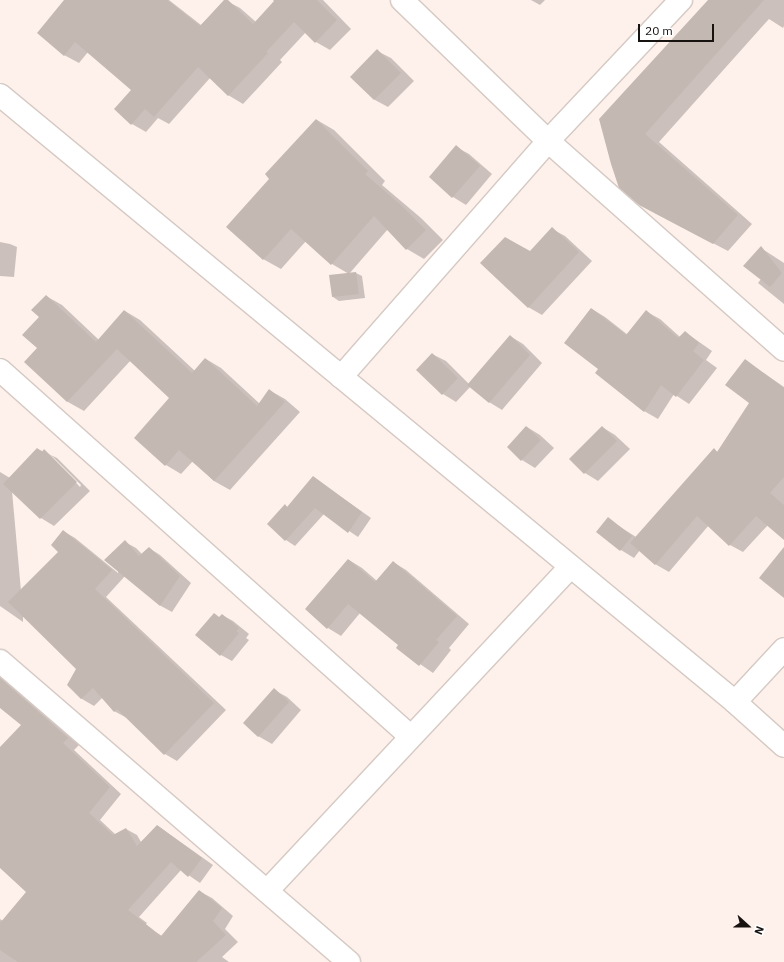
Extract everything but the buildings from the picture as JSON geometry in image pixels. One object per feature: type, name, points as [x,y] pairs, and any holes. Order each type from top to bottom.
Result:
[{"type":"street","points":[[402,0],[548,141],[784,350]]},
{"type":"street","points":[[341,377],[548,141],[681,0]]},
{"type":"street","points":[[0,96],[735,702],[784,746]]},
{"type":"street","points":[[0,370],[410,736]]},
{"type":"street","points":[[267,891],[410,736],[570,567]]},
{"type":"street","points":[[735,702],[784,649]]},
{"type":"street","points":[[0,661],[349,962]]}]
